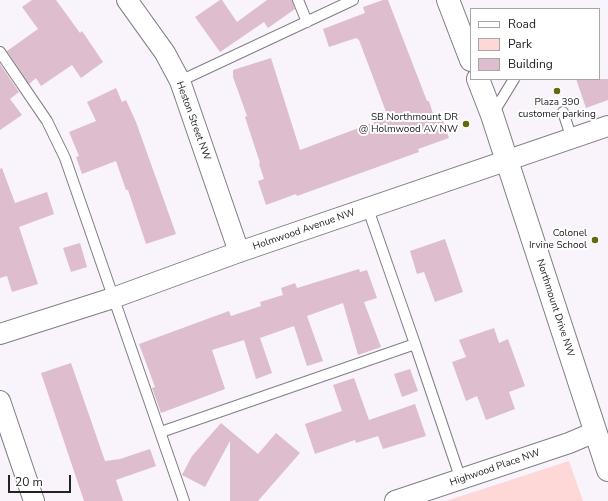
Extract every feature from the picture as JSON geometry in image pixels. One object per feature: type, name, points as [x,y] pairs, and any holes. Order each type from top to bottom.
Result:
[{"type":"street","name":"Heston Street NW","points":[[127,0],[164,53],[180,81],[239,252]]},
{"type":"street","points":[[448,0],[470,57]]},
{"type":"street","name":"Northmount Drive NW","points":[[478,80],[492,115],[608,470]]},
{"type":"street","name":"Holmwood Avenue NW","points":[[0,334],[113,298],[239,252],[608,126]]},
{"type":"street","points":[[0,401],[34,501]]},
{"type":"street","name":"Highwood Place NW","points":[[394,501],[461,480],[595,432]]},
{"type":"lane","points":[[298,0],[307,22]]},
{"type":"lane","points":[[180,81],[353,0]]},
{"type":"lane","points":[[0,52],[47,120],[65,158],[184,501]]},
{"type":"lane","points":[[492,115],[513,80]]},
{"type":"lane","points":[[563,112],[572,138]]},
{"type":"lane","points":[[368,209],[461,480]]},
{"type":"lane","points":[[161,432],[415,344]]},
{"type":"green space","points":[[569,461],[583,501],[446,501]]},
{"type":"building","points":[[32,0],[56,0],[80,33],[82,31],[103,62],[81,78],[72,65],[41,86],[36,78],[29,84],[7,51],[38,29],[22,7]]},
{"type":"building","points":[[222,0],[237,22],[267,0],[292,0],[295,9],[268,28],[264,22],[220,52],[195,17]]},
{"type":"building","points":[[383,0],[388,0],[427,101],[429,101],[434,117],[441,114],[449,138],[418,149],[419,152],[297,196],[296,194],[266,205],[258,181],[264,179],[245,117],[247,116],[233,77],[233,70],[271,58],[300,150],[388,117],[359,40],[356,38],[329,47],[323,29],[365,13],[363,7]]},
{"type":"building","points":[[0,64],[19,92],[10,99],[22,115],[0,130]]},
{"type":"building","points":[[608,79],[608,100],[586,108],[576,80]]},
{"type":"building","points":[[116,88],[122,102],[126,100],[136,122],[176,234],[146,244],[128,190],[126,190],[116,161],[82,174],[76,157],[79,156],[69,132],[96,121],[87,102]]},
{"type":"building","points":[[2,168],[15,203],[47,192],[54,214],[19,227],[38,284],[12,292],[7,276],[0,278],[0,169]]},
{"type":"building","points":[[445,239],[463,292],[435,302],[424,272],[417,274],[410,251]]},
{"type":"building","points":[[80,243],[87,267],[71,272],[63,248]]},
{"type":"building","points":[[359,269],[360,272],[367,270],[377,298],[364,302],[381,347],[358,355],[343,303],[307,316],[323,361],[307,366],[294,326],[260,338],[272,373],[256,379],[244,340],[212,350],[225,389],[161,413],[152,388],[155,387],[139,344],[229,311],[231,316],[261,306],[260,302],[283,295],[281,288],[295,283],[297,288]]},
{"type":"building","points":[[494,328],[499,343],[508,339],[525,386],[509,392],[515,409],[486,420],[477,396],[466,401],[452,362],[466,357],[459,340]]},
{"type":"building","points":[[71,363],[105,461],[120,459],[150,449],[156,466],[116,480],[123,501],[84,501],[41,373]]},
{"type":"building","points":[[410,369],[418,391],[402,397],[394,374]]},
{"type":"building","points":[[354,378],[369,420],[415,404],[426,436],[383,449],[378,436],[356,443],[355,440],[315,454],[305,424],[342,411],[333,385]]},
{"type":"building","points":[[221,423],[258,454],[276,433],[300,453],[258,501],[230,501],[230,441],[205,487],[182,475],[192,456]]},
{"type":"place","name":"Plaza 390 customer parking","points":[[557,91]]},
{"type":"place","name":"SB Northmount DR @ Holmwood AV NW","points":[[466,124]]},
{"type":"place","name":"Colonel Irvine School","points":[[595,240]]}]
